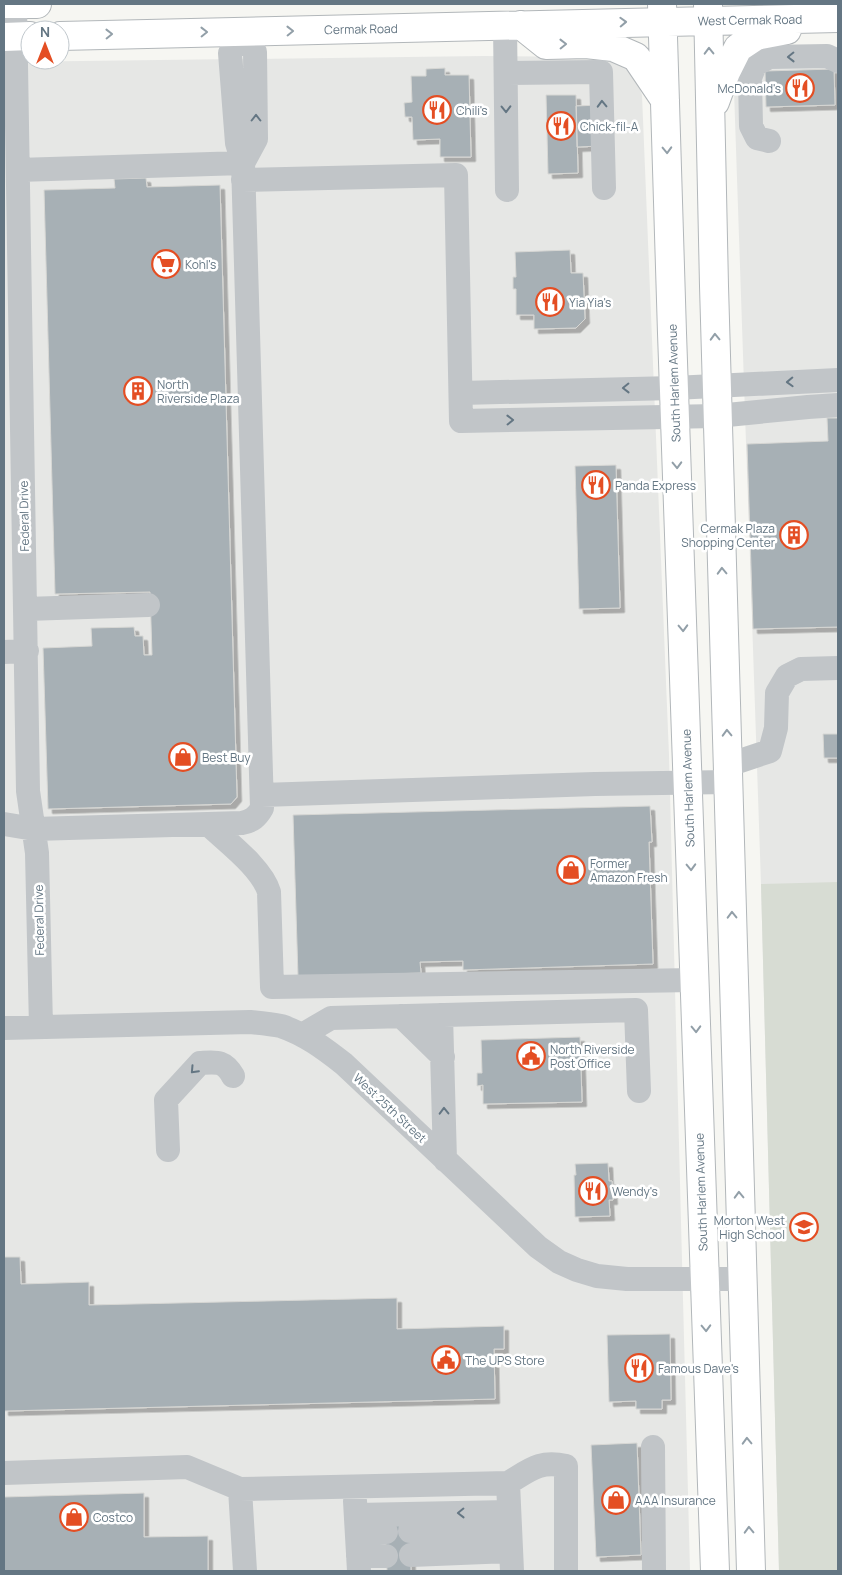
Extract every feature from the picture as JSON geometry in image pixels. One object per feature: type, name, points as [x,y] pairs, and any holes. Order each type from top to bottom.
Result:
[{"type":"main road","points":[[4,4],[37,4]]},
{"type":"main road","name":"West Cermak Road","points":[[662,12],[834,18]]},
{"type":"main road","name":"Cermak Road","points":[[70,36],[513,25],[662,12]]},
{"type":"main road","name":"South Harlem Avenue","points":[[662,12],[714,1571]]},
{"type":"main road","points":[[708,13],[716,386],[729,773],[751,1571]]},
{"type":"main road","points":[[711,115],[726,72],[738,48],[756,36],[834,18]]},
{"type":"main road","points":[[513,25],[546,45],[586,44],[613,47],[636,57],[665,101]]},
{"type":"street","name":"Federal Drive","points":[[15,4],[26,609],[15,652],[28,791],[38,853],[40,1027]]},
{"type":"street","points":[[507,190],[506,73],[513,25]]},
{"type":"street","points":[[4,824],[34,829],[242,824],[250,822],[258,816],[262,808],[243,171],[237,142],[230,53],[241,32]]},
{"type":"street","points":[[768,141],[757,138],[752,126],[750,78],[755,64],[769,58],[827,56],[838,60]]},
{"type":"street","points":[[506,73],[601,72],[604,188]]},
{"type":"street","points":[[18,170],[243,171],[456,175],[461,421],[717,416],[838,406]]},
{"type":"street","points":[[461,393],[674,388],[838,380]]},
{"type":"street","points":[[26,609],[148,605]]},
{"type":"street","points":[[262,795],[595,784],[688,783],[729,773],[770,751],[776,728],[777,693],[787,676],[801,669],[838,668]]},
{"type":"street","points":[[208,824],[258,871],[267,882],[270,904],[272,987],[695,980]]},
{"type":"street","points":[[302,1035],[331,1018],[636,1010],[639,1091]]},
{"type":"street","points":[[441,1015],[445,1160]]},
{"type":"street","points":[[401,1016],[443,1057]]},
{"type":"street","name":"West 25th Street","points":[[4,1028],[250,1022],[280,1026],[302,1035],[344,1064],[538,1247],[559,1262],[576,1270],[597,1276],[627,1279],[742,1279]]},
{"type":"street","points":[[168,1150],[166,1100],[200,1063],[216,1062],[224,1064],[233,1076]]},
{"type":"street","points":[[653,1447],[654,1571]]},
{"type":"street","points":[[4,1473],[187,1467],[240,1489],[508,1483],[536,1466],[551,1462],[566,1466],[566,1571]]},
{"type":"street","points":[[411,1555],[512,1561],[508,1483]]},
{"type":"street","points":[[354,1486],[357,1544]]},
{"type":"street","points":[[240,1489],[245,1571]]},
{"type":"street","points":[[357,1544],[510,1520]]},
{"type":"street","points":[[410,1531],[510,1520]]},
{"type":"street","points":[[357,1544],[386,1532]]},
{"type":"street","points":[[357,1544],[386,1556]]},
{"type":"shaded area","points":[[838,47],[838,1571],[779,1571],[761,884],[734,90],[736,77],[761,49]]},
{"type":"shaded area","name":"North Riverside Plaza","points":[[484,56],[598,57],[620,62],[630,70],[637,80],[642,95],[669,755],[690,1571],[4,1571],[4,62],[20,62],[20,70],[70,70],[70,61]]},
{"type":"shaded area","name":"Morton West High School","points":[[838,882],[838,1571],[779,1571],[761,884]]},
{"type":"building","name":"Chili's","points":[[445,68],[445,75],[469,75],[471,157],[440,157],[440,139],[413,140],[412,117],[405,117],[404,103],[412,102],[411,76],[426,76],[426,69]]},
{"type":"building","name":"McDonald's","points":[[834,69],[835,105],[766,107],[765,71]]},
{"type":"building","name":"Chick-fil-A","points":[[546,95],[576,95],[578,173],[548,174]]},
{"type":"building","points":[[599,105],[600,146],[577,147],[576,106]]},
{"type":"building","name":"North Riverside Plaza","points":[[146,178],[147,187],[220,185],[237,797],[231,804],[48,809],[43,648],[92,646],[91,628],[134,627],[135,636],[143,636],[144,655],[152,655],[150,592],[55,594],[44,190],[115,188],[114,179]]},
{"type":"building","name":"Yia Yia's","points":[[570,250],[571,273],[583,273],[585,319],[576,328],[534,329],[534,315],[516,315],[516,289],[513,289],[513,277],[516,277],[515,252]]},
{"type":"building","name":"Cermak Plaza Shopping Center","points":[[827,418],[838,418],[838,627],[753,629],[747,444],[828,441]]},
{"type":"building","points":[[616,465],[620,608],[579,609],[575,466]]},
{"type":"building","points":[[823,734],[838,734],[838,758],[824,758]]},
{"type":"building","points":[[650,806],[652,842],[649,842],[653,964],[463,970],[463,961],[420,962],[421,973],[298,977],[293,815]]},
{"type":"building","name":"North Riverside Post Office","points":[[580,1037],[582,1102],[483,1104],[483,1085],[477,1086],[477,1073],[482,1073],[481,1040]]},
{"type":"building","name":"Wendy's","points":[[608,1163],[609,1181],[612,1181],[613,1200],[609,1200],[610,1216],[575,1217],[575,1164]]},
{"type":"building","points":[[4,1257],[20,1257],[21,1284],[89,1282],[89,1305],[397,1298],[397,1329],[504,1326],[504,1349],[494,1349],[495,1399],[4,1411]]},
{"type":"building","name":"Famous Dave's","points":[[670,1334],[671,1400],[662,1400],[662,1409],[636,1409],[636,1401],[609,1402],[607,1335]]},
{"type":"building","name":"AAA Insurance","points":[[637,1443],[641,1555],[596,1557],[591,1445]]},
{"type":"building","name":"Costco","points":[[144,1493],[144,1537],[208,1536],[208,1571],[4,1571],[4,1497]]},
{"type":"building","points":[[410,1521],[411,1571],[387,1571],[385,1522]]},
{"type":"place","name":"McDonald's","points":[[800,88]]},
{"type":"place","name":"Chili's","points":[[437,110]]},
{"type":"place","name":"Chick-fil-A","points":[[561,126]]},
{"type":"place","name":"Kohl's","points":[[166,264]]},
{"type":"place","name":"Yia Yia's","points":[[550,302]]},
{"type":"place","name":"North Riverside Plaza","points":[[138,391]]},
{"type":"place","name":"Panda Express","points":[[596,485]]},
{"type":"place","name":"Cermak Plaza Shopping Center","points":[[794,535]]},
{"type":"place","name":"Best Buy","points":[[183,757]]},
{"type":"place","name":"Former Amazon Fresh","points":[[571,870]]},
{"type":"place","name":"North Riverside Post Office","points":[[531,1056]]},
{"type":"place","name":"Wendy's","points":[[593,1191]]},
{"type":"place","name":"Morton West High School","points":[[804,1227]]},
{"type":"place","name":"The UPS Store","points":[[446,1360]]},
{"type":"place","name":"Famous Dave's","points":[[639,1368]]},
{"type":"place","name":"AAA Insurance","points":[[616,1500]]},
{"type":"place","name":"Costco","points":[[74,1517]]}]
